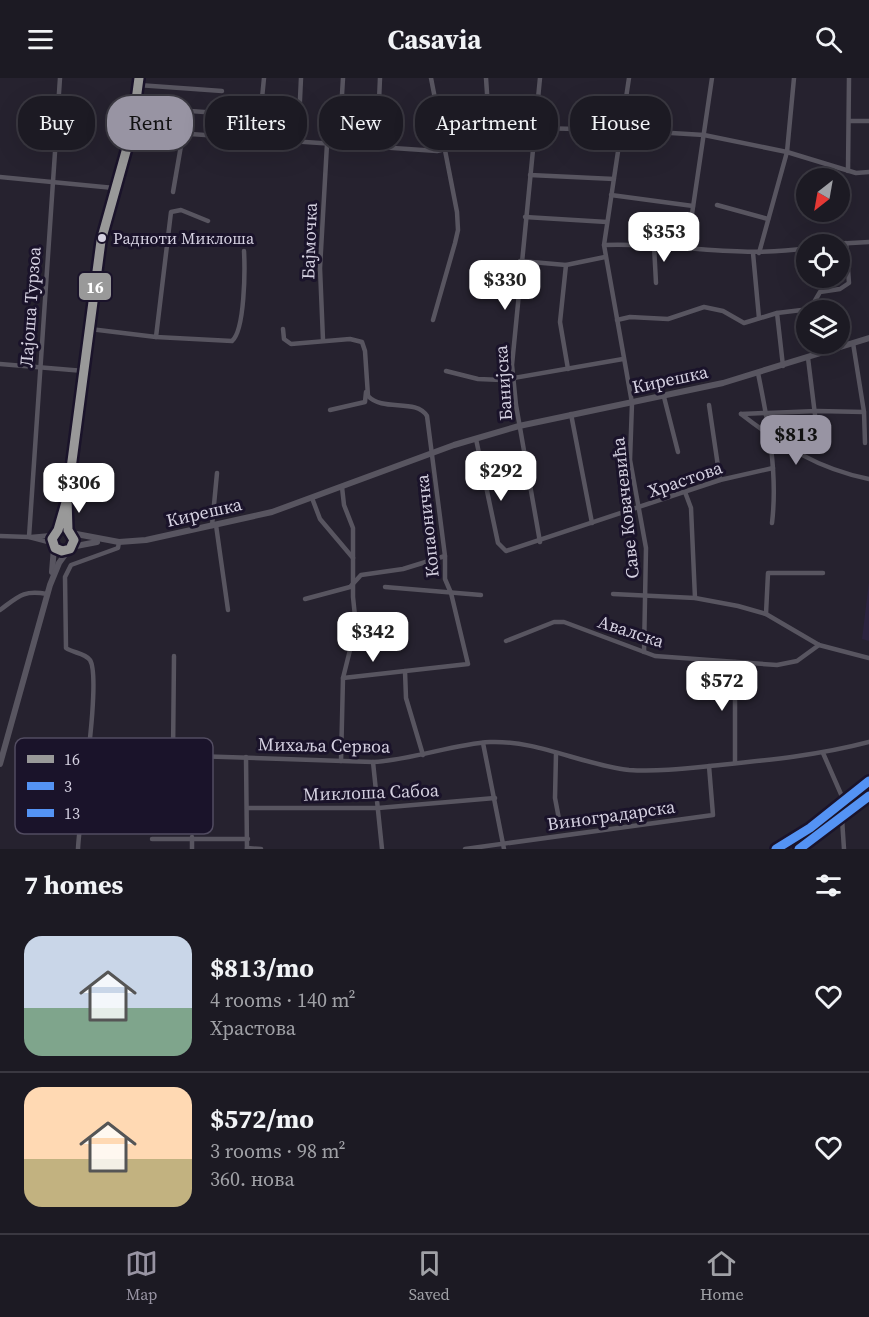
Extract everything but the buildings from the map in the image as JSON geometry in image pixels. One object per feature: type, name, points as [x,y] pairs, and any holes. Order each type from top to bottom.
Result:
[{"type":"street","name":"Лајоша Турзоа","points":[[29,537],[60,78]]},
{"type":"street","points":[[262,96],[264,78]]},
{"type":"street","points":[[300,96],[301,78]]},
{"type":"street","points":[[342,96],[343,78]]},
{"type":"street","points":[[379,96],[380,78]]},
{"type":"street","points":[[431,78],[434,96]]},
{"type":"street","points":[[486,78],[487,96]]},
{"type":"street","name":"Банијска","points":[[538,96],[540,78]]},
{"type":"street","name":"Саве Ковачевића","points":[[627,96],[629,78]]},
{"type":"street","points":[[687,248],[712,78]]},
{"type":"street","points":[[759,253],[787,152],[794,78]]},
{"type":"street","points":[[848,168],[849,78]]},
{"type":"street","points":[[139,82],[222,91]]},
{"type":"street","points":[[849,121],[869,121]]},
{"type":"street","points":[[671,133],[704,135],[787,152],[838,168]]},
{"type":"street","points":[[50,585],[53,545],[67,499],[101,240],[126,150]]},
{"type":"street","points":[[173,192],[180,150]]},
{"type":"street","name":"Бајмочка","points":[[323,340],[320,258],[327,150]]},
{"type":"street","points":[[433,320],[458,230],[445,150]]},
{"type":"street","name":"Банијска","points":[[532,150],[520,261],[513,377],[519,426],[540,542]]},
{"type":"street","name":"Саве Ковачевића","points":[[619,150],[604,245],[632,403],[630,460],[646,548],[644,652]]},
{"type":"street","points":[[850,171],[869,172]]},
{"type":"street","points":[[530,175],[614,179]]},
{"type":"street","points":[[0,177],[114,188]]},
{"type":"street","points":[[611,195],[693,206]]},
{"type":"street","points":[[717,205],[768,219]]},
{"type":"street","points":[[156,337],[171,212],[176,209],[208,220]]},
{"type":"street","points":[[525,217],[608,222]]},
{"type":"street","points":[[850,243],[869,242]]},
{"type":"street","points":[[604,245],[654,245],[753,253],[796,249]]},
{"type":"street","points":[[654,245],[653,264],[656,283]]},
{"type":"street","points":[[90,329],[156,337],[232,341],[236,337],[246,269],[244,250]]},
{"type":"street","points":[[753,253],[759,318]]},
{"type":"street","points":[[520,261],[566,265],[605,257]]},
{"type":"street","points":[[566,265],[560,322],[568,369]]},
{"type":"street","points":[[617,320],[630,317],[668,319],[704,307],[723,311],[744,323],[777,313],[810,309],[820,292],[837,288]]},
{"type":"street","points":[[777,313],[783,366]]},
{"type":"street","points":[[283,329],[286,343],[357,339],[362,342],[365,351],[365,402]]},
{"type":"street","name":"Кирешка","points":[[70,532],[107,541],[146,540],[272,512],[432,453],[519,426],[664,397],[783,366],[869,338]]},
{"type":"street","points":[[853,343],[864,412],[865,443]]},
{"type":"street","points":[[808,358],[817,431]]},
{"type":"street","points":[[446,371],[490,381],[623,359]]},
{"type":"street","points":[[0,364],[84,371]]},
{"type":"street","points":[[758,373],[766,412],[773,468],[775,501],[772,523]]},
{"type":"street","points":[[366,392],[373,401]]},
{"type":"street","points":[[664,397],[678,452]]},
{"type":"street","points":[[330,410],[373,401],[425,412],[432,453]]},
{"type":"street","points":[[710,405],[720,480]]},
{"type":"street","points":[[864,412],[741,414],[769,436],[816,463],[869,479]]},
{"type":"street","points":[[571,414],[592,524]]},
{"type":"street","points":[[476,439],[501,548],[511,550],[540,542]]},
{"type":"street","name":"Копаоничка","points":[[405,671],[468,664],[451,593],[445,579],[445,556],[432,453]]},
{"type":"street","name":"Храстова","points":[[540,542],[720,480],[773,468]]},
{"type":"street","points":[[217,473],[214,525],[228,610]]},
{"type":"street","points":[[341,761],[344,678],[356,626],[353,528],[344,505],[342,487]]},
{"type":"street","points":[[685,492],[690,508],[695,598]]},
{"type":"street","points":[[312,498],[320,519],[353,558]]},
{"type":"street","points":[[0,764],[47,594],[59,563],[74,540],[70,532],[67,499]]},
{"type":"street","points":[[0,536],[29,537],[70,532]]},
{"type":"street","points":[[29,537],[53,545],[60,551],[70,549]]},
{"type":"street","name":"Кирешка","points":[[70,549],[107,541]]},
{"type":"street","points":[[89,738],[92,714],[92,666],[87,658],[66,648],[65,577],[71,565],[118,548],[119,542]]},
{"type":"street","points":[[305,599],[353,584],[361,575],[403,569],[445,556]]},
{"type":"street","points":[[766,614],[768,573],[823,573]]},
{"type":"street","points":[[385,587],[481,595]]},
{"type":"street","points":[[0,610],[22,594],[31,591],[47,594]]},
{"type":"street","points":[[613,594],[695,598],[766,614],[819,645],[869,658]]},
{"type":"street","name":"Авалска","points":[[506,640],[554,622],[564,622],[644,652],[670,657],[787,664],[797,661],[819,645]]},
{"type":"street","points":[[173,738],[174,656]]},
{"type":"street","points":[[735,662],[735,763]]},
{"type":"street","points":[[344,678],[405,671],[406,698],[423,755]]},
{"type":"street","name":"Михаља Сервоа","points":[[213,756],[373,762],[483,743],[502,743],[628,770],[709,766],[823,753],[869,742]]},
{"type":"street","points":[[483,743],[504,847]]},
{"type":"street","points":[[823,753],[843,802],[844,849]]},
{"type":"street","points":[[556,754],[554,783],[559,819]]},
{"type":"street","points":[[246,757],[248,849],[261,849]]},
{"type":"street","points":[[373,762],[382,849]]},
{"type":"street","name":"Виноградарска","points":[[465,849],[504,847],[613,827],[713,814],[709,766]]},
{"type":"street","points":[[776,849],[810,828],[869,781]]},
{"type":"street","name":"Миклоша Сабоа","points":[[247,808],[378,808],[495,798]]},
{"type":"street","points":[[78,849],[79,834]]},
{"type":"street","points":[[152,839],[192,837],[248,839]]},
{"type":"street","points":[[192,837],[192,849]]},
{"type":"shaded area","points":[[869,582],[869,641],[862,639]]},
{"type":"transit line","name":"16","points":[[67,499],[101,241],[132,130],[139,78]]},
{"type":"transit line","name":"16","points":[[67,499],[68,530],[74,540],[70,549],[62,551],[55,548],[52,539],[58,530],[67,499]]},
{"type":"transit line","name":"3","points":[[776,849],[810,828],[869,781]]},
{"type":"transit line","name":"13","points":[[799,849],[869,796]]},
{"type":"place","name":"Радноти Миклоша","points":[[102,238]]}]
